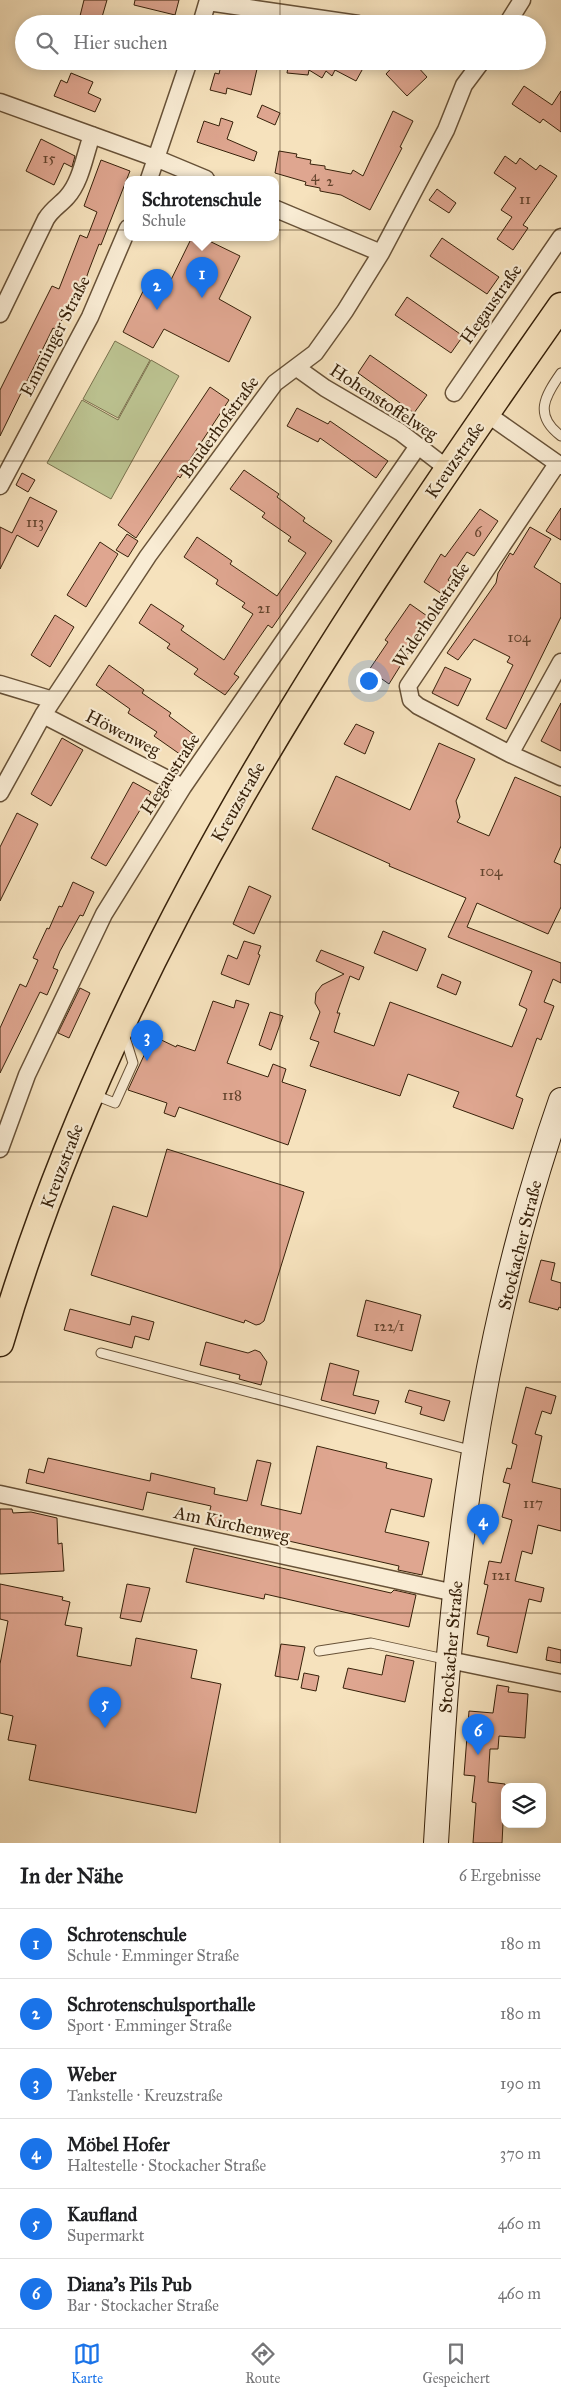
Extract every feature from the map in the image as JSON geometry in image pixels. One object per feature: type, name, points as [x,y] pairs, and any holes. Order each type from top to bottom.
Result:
[{"type":"main road","name":"Kreuzstraße","points":[[0,1342],[34,1239],[90,1093],[167,929],[237,804],[328,652],[448,469],[561,306]]},
{"type":"street","points":[[513,15],[522,0]]},
{"type":"street","points":[[204,15],[208,1],[299,15]]},
{"type":"street","points":[[150,176],[158,159],[186,70]]},
{"type":"street","name":"Bruderhofstraße","points":[[0,793],[43,715],[148,556],[275,383],[315,353],[340,318],[381,253],[446,130],[464,85],[475,70]]},
{"type":"street","points":[[0,102],[158,159],[199,176]]},
{"type":"street","points":[[0,314],[46,219],[53,208],[68,196],[75,185],[92,135]]},
{"type":"street","points":[[279,210],[381,253]]},
{"type":"street","name":"Emminger Straße","points":[[0,486],[90,316],[124,237]]},
{"type":"street","name":"Hegaustraße","points":[[454,393],[561,237]]},
{"type":"street","name":"Hohenstoffelweg","points":[[297,368],[400,432],[448,469]]},
{"type":"street","points":[[487,414],[559,465]]},
{"type":"street","name":"Hegaustraße","points":[[0,1148],[28,1075],[104,914],[183,787],[418,446]]},
{"type":"street","name":"Widerholdstraße","points":[[559,465],[408,686],[411,700],[418,706],[510,754],[561,777]]},
{"type":"street","points":[[510,754],[561,662]]},
{"type":"street","points":[[0,684],[53,700]]},
{"type":"street","name":"Höwenweg","points":[[43,715],[183,787]]},
{"type":"street","name":"Stockacher Straße","points":[[436,1843],[455,1593],[474,1451],[484,1395],[516,1250],[535,1180],[561,1100]]},
{"type":"street","name":"Am Kirchenweg","points":[[0,1494],[455,1593]]},
{"type":"street","points":[[449,1660],[561,1682]]},
{"type":"lane","points":[[561,373],[547,394],[544,408],[546,420],[561,436]]},
{"type":"lane","points":[[101,1353],[474,1451]]},
{"type":"lane","points":[[319,1651],[371,1644],[449,1660]]},
{"type":"green space","points":[[115,341],[150,360],[118,418],[83,399]]},
{"type":"green space","points":[[151,360],[179,376],[111,499],[47,463],[82,400],[118,420]]},
{"type":"building","points":[[84,0],[107,0],[103,15],[80,15]]},
{"type":"building","points":[[135,0],[179,0],[175,15],[134,5]]},
{"type":"building","points":[[220,70],[257,70],[251,95],[227,88],[226,94],[210,90],[215,73],[219,74]]},
{"type":"building","points":[[288,70],[309,70],[308,75],[287,73]]},
{"type":"building","points":[[309,70],[335,70],[332,76],[326,71],[322,78]]},
{"type":"building","points":[[335,70],[362,70],[356,81]]},
{"type":"building","points":[[390,70],[421,70],[427,77],[407,96],[386,74]]},
{"type":"building","points":[[71,73],[93,82],[88,93],[101,99],[95,112],[54,96],[61,80],[67,83]]},
{"type":"building","points":[[524,86],[552,105],[561,91],[561,132],[543,119],[540,123],[512,104]]},
{"type":"building","points":[[262,105],[280,113],[275,125],[257,117]]},
{"type":"building","points":[[393,111],[413,121],[400,147],[402,148],[370,210],[341,195],[320,191],[320,188],[305,185],[306,182],[275,173],[279,151],[297,154],[296,157],[311,160],[310,164],[325,166],[325,169],[351,174],[353,170],[363,176]]},
{"type":"building","points":[[221,118],[233,122],[227,139],[257,152],[254,161],[197,142],[204,121],[219,126]]},
{"type":"building","points":[[41,139],[75,156],[72,167],[64,163],[54,185],[26,171]]},
{"type":"building","points":[[505,156],[516,164],[520,158],[536,170],[540,165],[557,176],[523,225],[528,228],[513,250],[497,239],[512,217],[501,210],[516,188],[494,173]]},
{"type":"building","points":[[101,160],[130,171],[128,176],[124,176],[124,186],[101,245],[99,244],[74,313],[69,311],[55,329],[53,328],[0,436],[0,390],[52,286],[59,289],[80,235],[87,238],[97,212],[84,206]]},
{"type":"building","points":[[437,189],[456,203],[449,213],[429,200]]},
{"type":"building","points":[[442,238],[499,277],[487,294],[430,256]]},
{"type":"building","points":[[190,241],[209,241],[240,256],[219,299],[251,317],[229,362],[164,329],[153,348],[123,332],[149,279],[167,288]]},
{"type":"building","points":[[407,297],[463,336],[451,353],[395,315]]},
{"type":"building","points":[[370,355],[427,395],[414,413],[358,373]]},
{"type":"building","points":[[210,387],[229,400],[180,478],[178,476],[136,538],[118,525]]},
{"type":"building","points":[[297,408],[328,424],[330,421],[388,461],[376,478],[320,438],[318,442],[287,426]]},
{"type":"building","points":[[244,470],[279,494],[277,497],[305,518],[303,521],[332,541],[272,628],[268,625],[234,674],[239,677],[225,695],[194,674],[198,669],[167,648],[170,644],[139,623],[151,604],[184,626],[181,630],[224,660],[253,614],[242,607],[245,603],[216,584],[218,580],[184,557],[197,537],[232,561],[230,564],[277,596],[306,553],[288,541],[291,537],[262,517],[265,513],[230,489]]},
{"type":"building","points":[[22,473],[35,480],[28,492],[16,485]]},
{"type":"building","points":[[30,497],[57,511],[38,547],[17,535],[0,569],[0,527],[12,533]]},
{"type":"building","points":[[561,508],[561,540],[546,531]]},
{"type":"building","points":[[480,509],[498,521],[474,556],[467,552],[448,580],[451,582],[442,594],[424,582],[441,554],[445,557]]},
{"type":"building","points":[[530,527],[551,539],[534,567],[561,584],[561,617],[506,729],[486,719],[513,665],[507,662],[510,657],[474,639],[458,660],[447,653],[496,583],[498,573],[510,553],[513,555]]},
{"type":"building","points":[[127,534],[138,541],[128,557],[116,550]]},
{"type":"building","points":[[100,542],[118,554],[86,607],[67,595]]},
{"type":"building","points":[[410,604],[430,618],[389,684],[369,670],[388,642],[385,640]]},
{"type":"building","points":[[55,615],[74,627],[50,667],[31,655]]},
{"type":"building","points":[[109,665],[144,690],[142,693],[171,713],[169,716],[197,737],[184,757],[154,736],[157,732],[128,713],[130,709],[96,685]]},
{"type":"building","points":[[445,667],[471,679],[458,706],[432,693]]},
{"type":"building","points":[[561,703],[561,751],[541,741]]},
{"type":"building","points":[[356,724],[374,732],[365,754],[344,744]]},
{"type":"building","points":[[62,738],[83,750],[51,806],[31,794]]},
{"type":"building","points":[[439,743],[475,759],[456,801],[460,817],[457,822],[489,836],[515,777],[561,797],[561,846],[554,862],[561,865],[561,907],[548,934],[477,903],[467,927],[561,963],[561,983],[553,979],[544,1002],[554,1006],[541,1040],[537,1038],[516,1096],[523,1099],[513,1129],[453,1107],[459,1092],[408,1074],[400,1096],[310,1066],[319,1042],[310,1039],[320,1012],[315,1003],[316,993],[322,985],[344,974],[316,961],[321,950],[364,967],[359,980],[350,976],[337,1013],[340,1013],[334,1032],[374,1046],[390,1002],[512,1047],[527,1009],[519,1005],[532,971],[448,937],[466,898],[389,866],[390,864],[312,829],[336,776],[410,810]]},
{"type":"building","points":[[133,782],[151,792],[106,866],[91,858]]},
{"type":"building","points":[[17,813],[38,824],[0,901],[0,847]]},
{"type":"building","points":[[73,882],[94,892],[83,916],[80,915],[60,951],[53,968],[58,970],[47,995],[40,992],[0,1073],[0,1028],[20,984],[26,987],[38,960],[33,958],[59,906],[62,907]]},
{"type":"building","points":[[249,886],[271,896],[254,934],[233,924]]},
{"type":"building","points":[[383,931],[426,949],[417,971],[374,953]]},
{"type":"building","points":[[244,941],[261,946],[258,954],[260,955],[249,985],[221,974],[228,955],[237,959]]},
{"type":"building","points":[[442,974],[461,982],[456,995],[437,987]]},
{"type":"building","points":[[80,988],[90,993],[69,1038],[58,1033]]},
{"type":"building","points":[[236,1000],[249,1004],[227,1063],[268,1077],[273,1064],[286,1069],[282,1082],[306,1090],[288,1145],[179,1107],[175,1117],[164,1113],[167,1103],[128,1090],[153,1036],[176,1047],[177,1045],[195,1051],[213,1001],[234,1008]]},
{"type":"building","points":[[270,1012],[283,1016],[271,1050],[259,1045]]},
{"type":"building","points":[[167,1149],[304,1192],[264,1321],[260,1324],[256,1325],[245,1320],[244,1323],[91,1275],[113,1206],[147,1217]]},
{"type":"building","points":[[541,1260],[555,1263],[551,1280],[561,1283],[561,1308],[559,1307],[558,1310],[529,1302]]},
{"type":"building","points":[[366,1300],[421,1315],[412,1351],[357,1336]]},
{"type":"building","points":[[70,1309],[130,1325],[132,1316],[154,1322],[149,1340],[135,1336],[132,1348],[64,1330]]},
{"type":"building","points":[[206,1342],[248,1353],[255,1350],[260,1352],[267,1362],[261,1385],[239,1379],[240,1375],[200,1365]]},
{"type":"building","points":[[330,1363],[359,1371],[353,1395],[379,1401],[375,1414],[321,1400]]},
{"type":"building","points":[[526,1387],[556,1396],[551,1414],[542,1411],[535,1434],[542,1436],[532,1482],[561,1489],[561,1531],[538,1525],[532,1554],[522,1551],[515,1581],[544,1588],[541,1602],[529,1599],[517,1653],[487,1646],[489,1637],[477,1634],[488,1585],[484,1584],[489,1561],[501,1563],[512,1520],[502,1517],[510,1484],[503,1482],[507,1468],[511,1469],[517,1445],[512,1443]]},
{"type":"building","points":[[409,1390],[450,1401],[444,1421],[420,1414],[422,1407],[405,1402]]},
{"type":"building","points":[[317,1446],[387,1463],[386,1468],[432,1479],[424,1517],[391,1509],[385,1532],[429,1542],[422,1575],[398,1570],[399,1566],[271,1537],[270,1540],[206,1525],[211,1506],[147,1492],[143,1510],[26,1483],[29,1469],[44,1473],[48,1458],[150,1481],[151,1473],[215,1488],[214,1494],[247,1501],[257,1460],[271,1463],[261,1505],[301,1514]]},
{"type":"building","points":[[0,1509],[12,1509],[13,1513],[31,1512],[57,1518],[58,1544],[62,1543],[64,1571],[0,1574]]},
{"type":"building","points":[[194,1548],[391,1593],[394,1590],[416,1595],[409,1627],[265,1594],[264,1599],[186,1582]]},
{"type":"building","points":[[0,1584],[63,1597],[62,1600],[70,1602],[65,1625],[82,1628],[77,1656],[131,1666],[136,1638],[197,1650],[191,1678],[221,1684],[196,1813],[29,1780],[36,1745],[8,1740],[13,1716],[0,1713],[0,1664],[8,1621],[0,1619]]},
{"type":"building","points":[[127,1584],[150,1588],[141,1622],[120,1618]]},
{"type":"building","points":[[281,1644],[305,1647],[298,1680],[275,1676]]},
{"type":"building","points":[[548,1647],[561,1650],[561,1663],[546,1660]]},
{"type":"building","points":[[386,1655],[414,1661],[405,1702],[343,1688],[348,1668],[382,1675]]},
{"type":"building","points":[[304,1673],[319,1676],[316,1691],[301,1688]]},
{"type":"building","points":[[497,1685],[509,1687],[508,1692],[528,1694],[525,1738],[499,1736],[498,1749],[490,1749],[488,1782],[501,1784],[502,1843],[473,1843],[476,1803],[472,1802],[475,1776],[464,1775],[469,1711],[493,1713]]},
{"type":"place","name":"Schrotenschule","points":[[202,298]]},
{"type":"place","name":"Schrotenschulsporthalle","points":[[157,310]]},
{"type":"place","name":"Weber","points":[[147,1061]]},
{"type":"place","name":"Möbel Hofer","points":[[483,1545]]},
{"type":"place","name":"Kaufland","points":[[105,1728]]},
{"type":"place","name":"Diana's Pils Pub","points":[[478,1755]]}]
